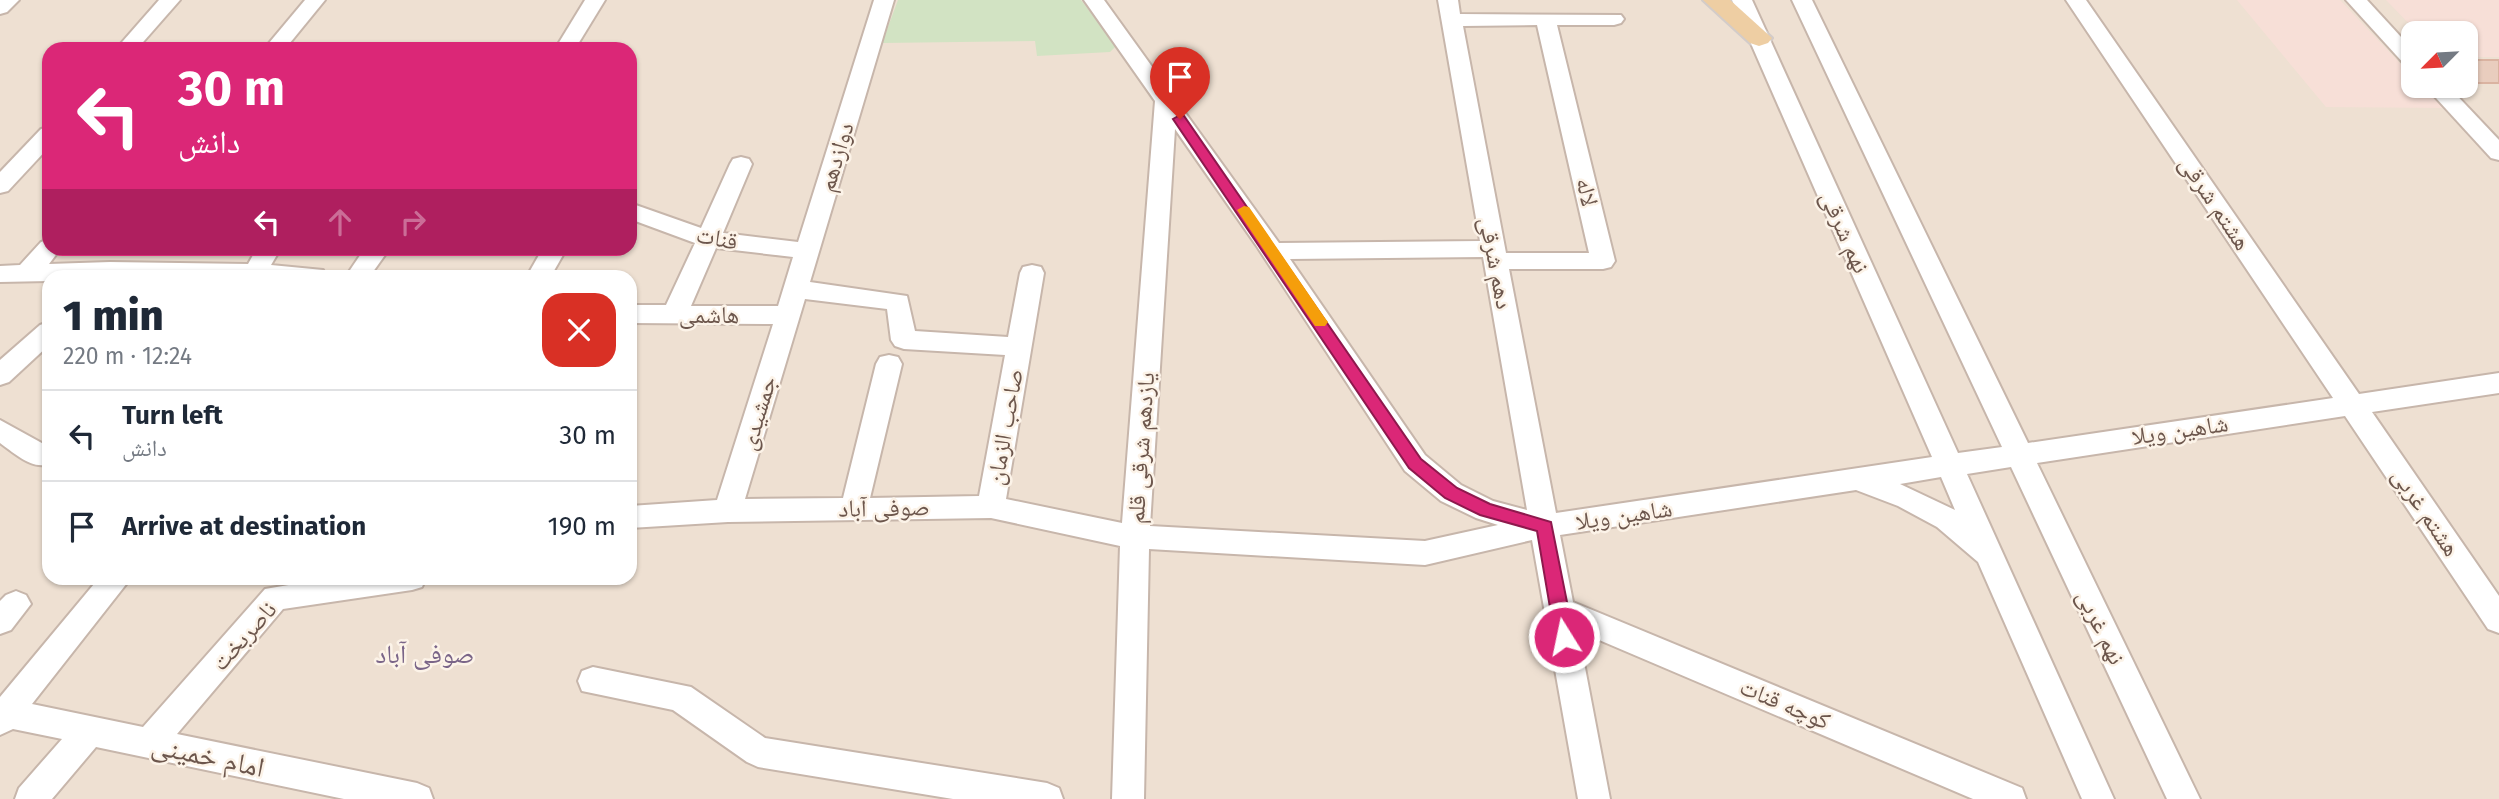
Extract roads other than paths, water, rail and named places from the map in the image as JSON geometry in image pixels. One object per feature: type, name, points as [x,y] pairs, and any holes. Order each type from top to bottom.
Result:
[{"type":"main road","points":[[1715,0],[1759,38]]},
{"type":"street","points":[[0,8],[9,0]]},
{"type":"street","points":[[132,42],[170,0]]},
{"type":"street","points":[[280,42],[315,0]]},
{"type":"street","points":[[569,42],[595,0]]},
{"type":"street","name":"دوازدهم","points":[[788,315],[884,0]]},
{"type":"street","name":"نهم شرقی","points":[[1742,0],[1949,464]]},
{"type":"street","points":[[1802,0],[2019,454]]},
{"type":"street","name":"هشتم شرقی","points":[[2077,0],[2353,405]]},
{"type":"street","points":[[2356,0],[2401,49]]},
{"type":"street","points":[[1098,2],[1273,251],[1415,463],[1451,493],[1486,510],[1545,527]]},
{"type":"street","points":[[1450,10],[1546,20],[1614,19]]},
{"type":"street","name":"دهم شرقی","points":[[1450,10],[1594,799]]},
{"type":"street","name":"لاله","points":[[1495,255],[1603,261],[1546,20]]},
{"type":"street","points":[[2447,98],[2499,153]]},
{"type":"street","name":"یازدهم شرقی قلم","points":[[1128,799],[1135,537],[1166,99]]},
{"type":"street","points":[[0,186],[42,141]]},
{"type":"street","points":[[675,314],[741,164]]},
{"type":"street","name":"قنات","points":[[637,214],[708,239],[807,251]]},
{"type":"street","points":[[1273,251],[1495,255]]},
{"type":"street","points":[[27,273],[42,256]]},
{"type":"street","points":[[0,274],[42,273]]},
{"type":"street","name":"صاحب الزمان","points":[[991,507],[1032,273]]},
{"type":"street","name":"صاحب الزمان","points":[[796,289],[898,302],[904,340],[1019,347]]},
{"type":"street","name":"هاشمی","points":[[637,314],[788,315]]},
{"type":"street","name":"جمشیدی","points":[[728,511],[788,315]]},
{"type":"street","points":[[0,375],[42,338]]},
{"type":"street","points":[[854,508],[889,364]]},
{"type":"street","name":"شاهین ویلا","points":[[1135,537],[1425,553],[1545,527],[2499,383]]},
{"type":"street","name":"هشتم غربی","points":[[2353,405],[2499,620]]},
{"type":"street","points":[[0,429],[41,456]]},
{"type":"street","name":"نهم غربی","points":[[2019,454],[2184,799]]},
{"type":"street","points":[[1949,464],[2098,799]]},
{"type":"street","name":"شاهین ویلا","points":[[1863,481],[1909,498],[1947,519],[1991,560]]},
{"type":"street","name":"صوفی آباد","points":[[637,517],[728,511],[991,507],[1135,537]]},
{"type":"street","points":[[2,716],[110,585]]},
{"type":"street","name":"ناصربخت","points":[[149,744],[275,598],[364,585]]},
{"type":"street","name":"کوچه قنات","points":[[1560,610],[2011,799]]},
{"type":"street","points":[[593,681],[680,697],[758,752],[1047,799]]},
{"type":"street","name":"امام خمینی","points":[[2,716],[90,730],[416,799]]},
{"type":"street","points":[[32,799],[90,730]]},
{"type":"district","name":"صوفی آباد","points":[[425,654]]}]
